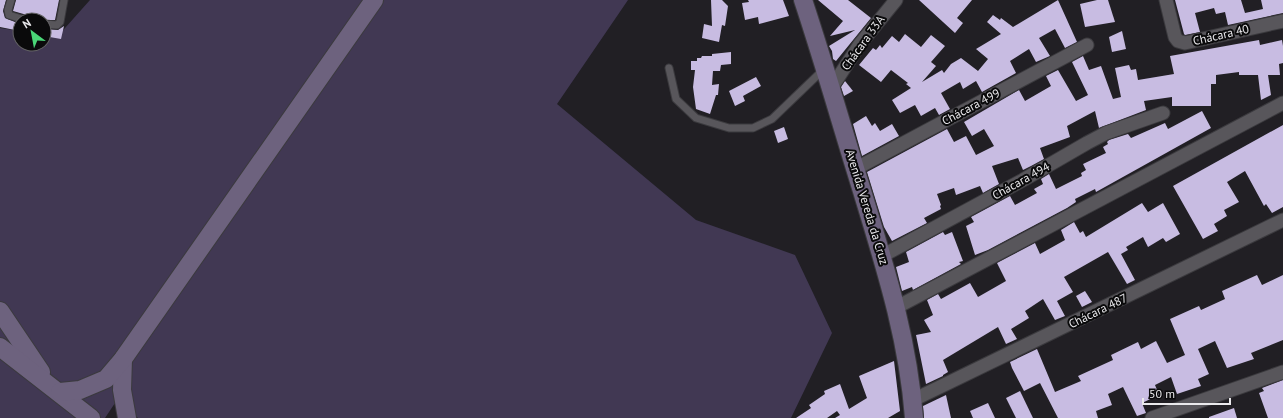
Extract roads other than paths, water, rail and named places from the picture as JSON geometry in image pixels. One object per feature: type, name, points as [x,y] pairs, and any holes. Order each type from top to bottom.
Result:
[{"type":"street","points":[[54,388],[80,390],[106,379],[123,359],[374,0]]},
{"type":"street","name":"Avenida Vereda da Cruz","points":[[803,0],[832,87],[897,307],[908,357],[913,409]]},
{"type":"street","name":"Chácara 33A","points":[[832,87],[860,44],[896,0]]},
{"type":"street","name":"Chácara 40","points":[[1166,0],[1175,37],[1178,41],[1185,43],[1283,21]]},
{"type":"street","name":"Chácara 499","points":[[855,169],[1087,45]]},
{"type":"street","points":[[897,307],[1283,103]]},
{"type":"street","name":"Chácara 494","points":[[882,256],[1100,136],[1163,113]]},
{"type":"street","name":"Chácara 487","points":[[913,409],[1283,220]]},
{"type":"street","points":[[0,311],[54,388]]},
{"type":"street","points":[[0,347],[91,418]]},
{"type":"street","points":[[123,359],[122,390],[127,418]]},
{"type":"street","points":[[1152,418],[1283,372]]},
{"type":"lane","points":[[11,0],[8,10],[9,15],[12,16]]},
{"type":"lane","points":[[52,25],[57,25],[64,0]]},
{"type":"lane","points":[[669,68],[676,99],[696,118],[729,128],[753,128],[772,119],[825,68]]}]
